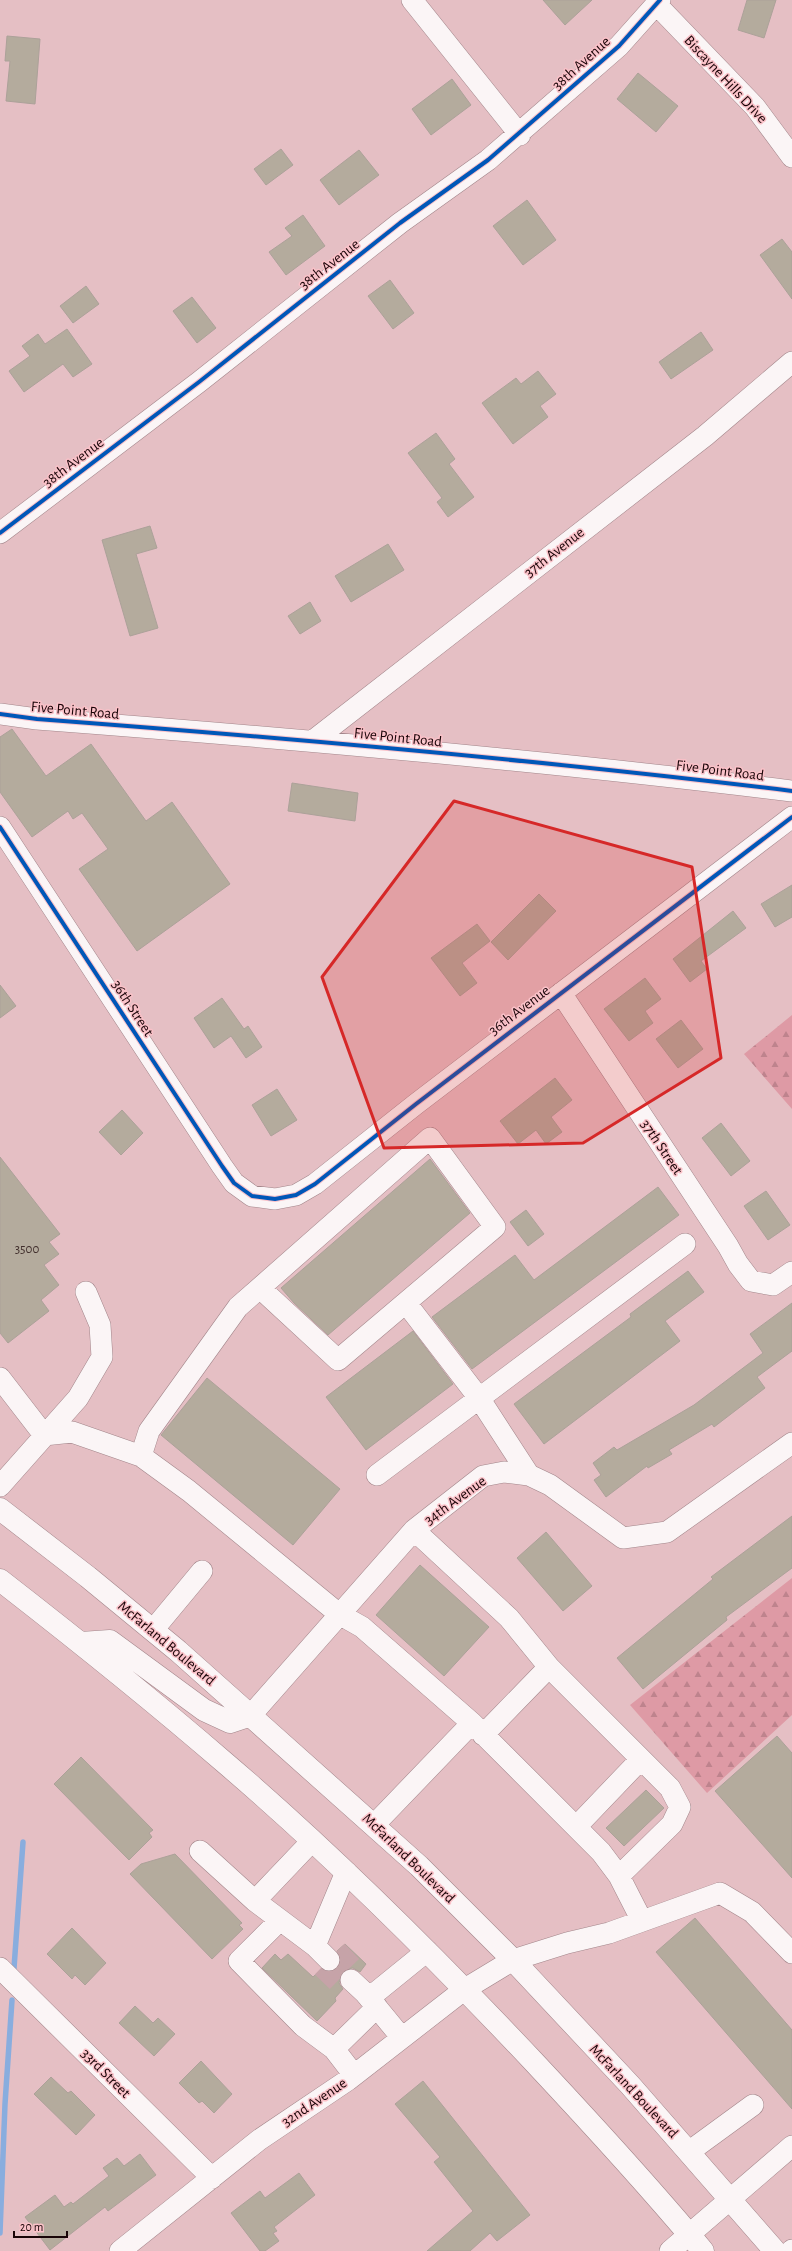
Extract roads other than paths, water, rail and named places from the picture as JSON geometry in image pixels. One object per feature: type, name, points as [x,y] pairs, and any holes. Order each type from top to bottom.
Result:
[{"type":"highway","name":"McFarland Boulevard","points":[[0,1509],[153,1630],[374,1825],[513,1960],[690,2151],[775,2251]]},
{"type":"highway","points":[[0,1580],[81,1643],[224,1762],[346,1872],[465,1989],[599,2132],[703,2251]]},
{"type":"highway","points":[[81,1643],[110,1641],[204,1710],[230,1722],[251,1715]]},
{"type":"street","points":[[412,0],[520,135]]},
{"type":"street","name":"38th Avenue","points":[[0,533],[199,382],[400,223],[488,160],[520,135],[619,46],[658,2]]},
{"type":"street","name":"Biscayne Hills Drive","points":[[658,2],[755,107],[792,157]]},
{"type":"street","name":"37th Avenue","points":[[314,740],[705,436],[792,362]]},
{"type":"street","name":"Five Point Road","points":[[0,714],[37,719],[314,740],[639,772],[792,791]]},
{"type":"street","name":"36th Avenue","points":[[252,1196],[275,1199],[296,1194],[315,1184],[561,993],[792,817]]},
{"type":"street","name":"36th Street","points":[[0,827],[222,1166],[234,1183],[252,1196]]},
{"type":"street","name":"37th Street","points":[[561,993],[728,1246],[738,1264],[752,1281],[773,1285],[792,1272]]},
{"type":"street","points":[[141,1456],[150,1432],[159,1418],[238,1307],[430,1138],[495,1227],[338,1360],[260,1288]]},
{"type":"street","points":[[377,1475],[685,1244]]},
{"type":"street","points":[[0,1486],[78,1398],[102,1357],[100,1325],[86,1292]]},
{"type":"street","points":[[406,1303],[478,1398],[529,1475]]},
{"type":"street","points":[[0,1378],[44,1435]]},
{"type":"street","points":[[44,1435],[72,1432],[141,1456],[189,1491],[339,1614],[362,1627],[478,1729],[601,1852],[619,1876],[642,1921]]},
{"type":"street","name":"34th Avenue","points":[[251,1715],[414,1530],[483,1476],[504,1472],[529,1475],[550,1485],[623,1538],[667,1532],[792,1443]]},
{"type":"street","points":[[414,1530],[509,1618],[549,1667],[670,1788],[680,1807],[672,1824],[619,1876]]},
{"type":"street","points":[[153,1630],[202,1571]]},
{"type":"street","points":[[374,1825],[478,1729],[549,1667]]},
{"type":"street","points":[[576,1827],[641,1759]]},
{"type":"street","points":[[255,1901],[312,1840]]},
{"type":"street","points":[[200,1851],[255,1901],[324,1955],[346,1872]]},
{"type":"street","name":"32nd Avenue","points":[[120,2251],[260,2140],[354,2075],[465,1989],[513,1960],[567,1943],[608,1933],[720,1893],[752,1912],[792,1953]]},
{"type":"street","points":[[280,1920],[239,1961],[302,2026],[334,2049],[354,2075]]},
{"type":"street","points":[[334,2049],[361,1990],[427,1951]]},
{"type":"street","name":"33rd Street","points":[[0,1968],[212,2178]]},
{"type":"street","points":[[361,1990],[402,2038]]},
{"type":"street","points":[[690,2151],[753,2105]]},
{"type":"street","points":[[670,2251],[792,2146]]},
{"type":"waterway","points":[[14,1968],[23,1842]]},
{"type":"waterway","points":[[0,2233],[5,2104],[12,2000]]},
{"type":"tunnel","points":[[337,1951],[358,1973]]},
{"type":"tunnel","points":[[322,1967],[344,1988]]}]
